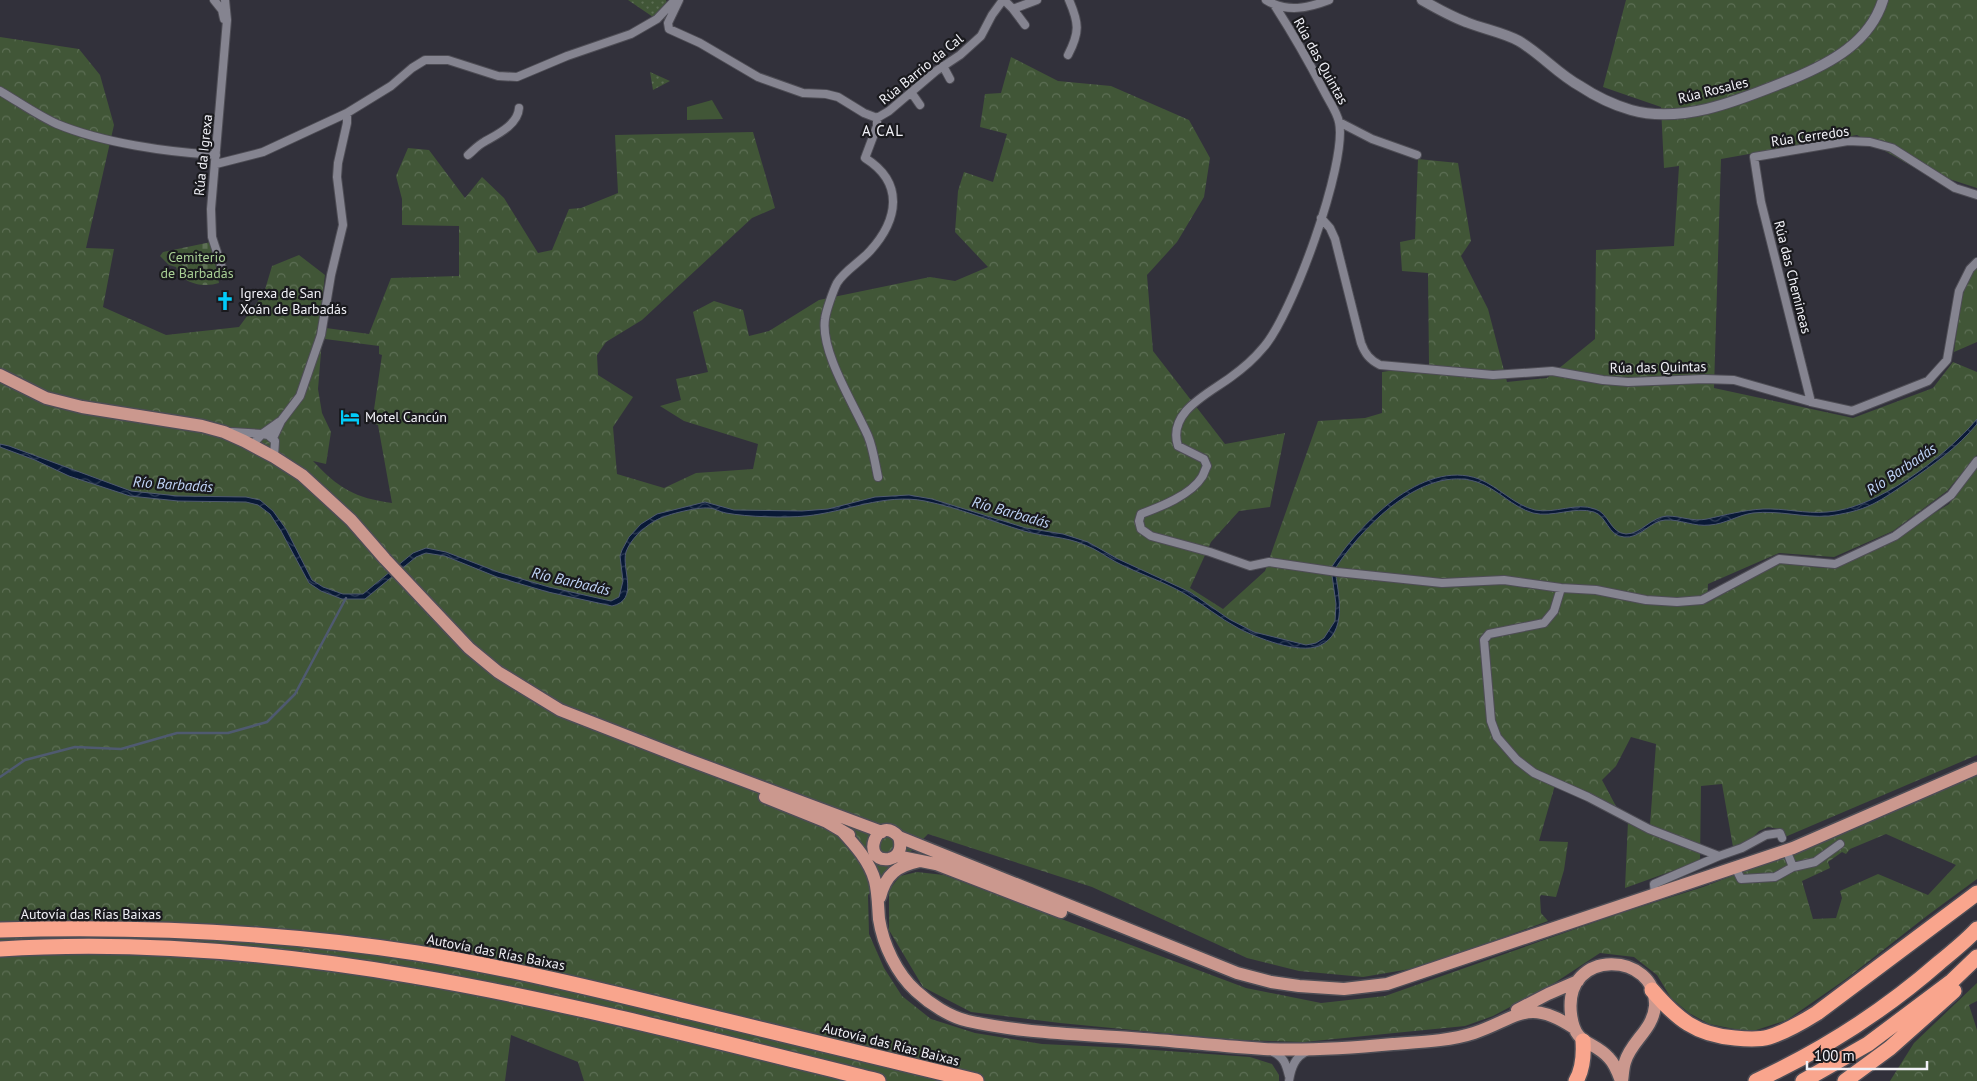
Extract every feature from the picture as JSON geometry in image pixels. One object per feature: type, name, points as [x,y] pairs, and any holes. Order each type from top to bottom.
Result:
[{"type":"highway","points":[[1652,990],[1678,1018],[1714,1036],[1743,1039],[1767,1038],[1817,1014],[1977,892]]},
{"type":"highway","name":"Autovía das Rías Baixas","points":[[0,930],[122,929],[242,934],[342,943],[418,954],[532,975],[609,992],[976,1081]]},
{"type":"highway","points":[[1756,1081],[1838,1038],[1866,1020],[1920,980],[1977,929]]},
{"type":"highway","points":[[0,949],[48,946],[130,946],[251,954],[370,968],[449,982],[609,1015],[878,1081]]},
{"type":"highway","points":[[1803,1081],[1868,1044],[1952,981],[1977,957]]},
{"type":"highway","points":[[1845,1081],[1890,1048],[1977,969]]},
{"type":"highway","points":[[1576,1081],[1582,1065],[1583,1042]]},
{"type":"main road","points":[[0,375],[46,398],[82,407],[202,426],[224,432],[274,457],[302,476],[352,520],[385,559],[469,648],[498,672],[560,710],[686,760],[882,832],[891,832],[899,837],[1182,952],[1237,973],[1271,982],[1344,989],[1387,984],[1793,848],[1977,768]]},
{"type":"main road","points":[[686,760],[742,788],[827,822],[873,849],[880,858],[894,857],[936,864],[1133,939],[1182,952]]},
{"type":"main road","points":[[842,831],[856,847],[879,881]]},
{"type":"main road","points":[[882,832],[875,838],[873,849],[879,881],[878,904],[884,942],[898,969],[915,991],[937,1007],[966,1020],[1027,1030],[1266,1049],[1315,1049],[1451,1038],[1475,1032],[1521,1012],[1536,1012],[1557,1019],[1574,1028]]},
{"type":"main road","points":[[879,881],[901,846],[899,837]]},
{"type":"main road","points":[[879,881],[906,864],[922,861]]},
{"type":"main road","points":[[1616,964],[1631,967],[1644,978],[1652,990],[1655,1005],[1653,1017],[1647,1030],[1636,1042],[1625,1062],[1621,1081],[1616,1067],[1608,1057],[1583,1042],[1574,1028],[1571,1014],[1571,997],[1578,981],[1584,974],[1600,966],[1616,964]]},
{"type":"main road","points":[[1502,1020],[1548,994],[1578,981]]},
{"type":"street","name":"Rúa da Igrexa","points":[[214,0],[222,10],[226,36]]},
{"type":"street","name":"Rúa da Igrexa","points":[[224,274],[212,237],[211,209],[212,181],[216,164],[228,20],[225,0]]},
{"type":"street","points":[[216,164],[263,152],[347,112],[391,86],[424,60],[448,60],[498,76],[517,76],[631,34],[657,19],[666,12],[675,0]]},
{"type":"street","points":[[679,0],[668,23],[669,28],[700,43],[758,77],[803,93],[826,94],[838,97],[864,113],[877,118]]},
{"type":"street","points":[[1003,0],[1013,9],[1025,25]]},
{"type":"street","name":"Rúa Barrio da Cal","points":[[878,476],[869,438],[828,348],[825,320],[838,282],[870,251],[883,234],[889,221],[893,200],[892,185],[878,168],[865,158],[875,132],[877,118],[889,111],[981,36],[992,15],[1003,0]]},
{"type":"street","points":[[1013,9],[1038,0]]},
{"type":"street","points":[[1068,55],[1077,33],[1078,25],[1069,0]]},
{"type":"street","points":[[1266,0],[1276,6],[1302,9],[1329,0]]},
{"type":"street","name":"Rúa Rosales","points":[[1422,0],[1467,23],[1506,35],[1520,42],[1555,70],[1580,86],[1613,103],[1640,112],[1669,114],[1713,107],[1816,70],[1864,36],[1876,19],[1883,0]]},
{"type":"street","name":"Rúa das Quintas","points":[[1276,6],[1309,62],[1339,122],[1339,147],[1336,163],[1321,218],[1299,283],[1280,324],[1264,348],[1248,363],[1190,406],[1176,426],[1175,437],[1178,446],[1204,459],[1206,466],[1202,477],[1189,490],[1163,506],[1141,514],[1139,521],[1141,529],[1151,536],[1210,552],[1250,566],[1269,562],[1337,572],[1442,583],[1504,580],[1561,588]]},
{"type":"street","points":[[943,66],[950,79]]},
{"type":"street","points":[[0,91],[47,119],[88,134],[141,146],[216,155]]},
{"type":"street","points":[[911,92],[920,105]]},
{"type":"street","points":[[468,155],[483,143],[500,134],[517,119],[519,108]]},
{"type":"street","points":[[274,457],[275,441],[273,438],[281,421],[300,396],[322,335],[343,225],[337,177],[338,163],[347,123],[347,112]]},
{"type":"street","points":[[1339,122],[1372,139],[1417,155]]},
{"type":"street","name":"Rúa Cerredos","points":[[1754,156],[1848,141],[1870,142],[1892,148],[1955,188],[1977,195]]},
{"type":"street","name":"Rúa das Chemineas","points":[[1754,156],[1762,202],[1811,402]]},
{"type":"street","name":"Rúa das Quintas","points":[[1321,218],[1330,228],[1335,239],[1360,343],[1371,361],[1380,365],[1494,375],[1552,371],[1603,380],[1628,382],[1704,379],[1734,380],[1811,402],[1852,411],[1928,382],[1947,360],[1959,291],[1970,269],[1977,262]]},
{"type":"street","points":[[252,445],[262,434],[281,421]]},
{"type":"street","points":[[224,432],[262,434],[273,438]]},
{"type":"street","points":[[1718,856],[1649,829],[1588,797],[1534,773],[1517,760],[1497,737],[1491,721],[1484,640],[1489,634],[1544,623],[1554,611],[1561,588],[1596,590],[1646,600],[1677,602],[1702,600],[1779,559],[1835,564],[1895,536],[1951,495],[1977,461]]},
{"type":"street","points":[[1655,894],[1654,884],[1718,856],[1742,848],[1766,835],[1780,833],[1782,838]]},
{"type":"street","points":[[1734,867],[1741,879],[1774,877],[1793,867],[1815,862],[1840,844]]},
{"type":"street","points":[[1789,857],[1793,867]]},
{"type":"street","points":[[1266,1049],[1280,1055],[1290,1064]]},
{"type":"street","points":[[1289,1079],[1293,1053],[1290,1049]]},
{"type":"street","points":[[1290,1064],[1300,1054],[1315,1049]]},
{"type":"green space","points":[[628,0],[666,0],[667,3],[653,17]]},
{"type":"green space","points":[[1626,0],[1977,0],[1977,188],[1915,168],[1857,135],[1721,159],[1714,388],[1853,418],[1933,388],[1953,362],[1977,372],[1977,455],[1947,491],[1893,531],[1834,557],[1779,553],[1708,584],[1707,603],[1779,563],[1822,568],[1836,567],[1876,549],[1949,504],[1977,467],[1977,755],[1785,837],[1780,829],[1768,827],[1759,831],[1750,840],[1733,847],[1722,784],[1701,786],[1700,861],[1625,888],[1628,821],[1632,816],[1650,825],[1656,744],[1631,737],[1616,766],[1602,780],[1618,810],[1555,785],[1539,841],[1568,842],[1564,870],[1556,897],[1541,895],[1540,897],[1541,913],[1548,921],[1410,969],[1363,977],[1299,971],[1247,958],[1092,887],[928,834],[868,895],[869,934],[884,968],[902,996],[931,1019],[975,1033],[1042,1044],[1250,1057],[1272,1064],[1279,1075],[1279,1081],[584,1081],[578,1062],[511,1035],[505,1081],[0,1081],[0,37],[79,49],[100,75],[114,125],[86,248],[114,249],[103,307],[166,335],[239,327],[264,293],[272,266],[299,255],[325,275],[319,327],[369,334],[391,278],[459,276],[459,226],[402,225],[402,199],[396,176],[408,148],[429,150],[465,198],[482,177],[504,198],[538,253],[552,250],[569,209],[581,208],[618,193],[615,135],[753,132],[775,208],[752,218],[642,320],[606,342],[597,355],[598,375],[633,397],[613,427],[617,474],[664,488],[696,473],[753,469],[758,444],[684,421],[660,406],[681,400],[676,379],[708,372],[693,312],[714,301],[743,310],[749,336],[769,331],[819,300],[930,277],[955,281],[988,267],[955,232],[958,191],[964,172],[993,182],[1007,134],[980,127],[985,94],[1001,93],[1011,57],[1058,81],[1111,86],[1189,120],[1210,158],[1204,197],[1177,242],[1147,275],[1153,351],[1225,444],[1285,433],[1270,507],[1239,511],[1211,542],[1190,588],[1223,609],[1265,571],[1318,421],[1365,418],[1382,413],[1382,372],[1429,365],[1428,273],[1402,271],[1400,242],[1415,239],[1418,159],[1458,163],[1471,241],[1461,256],[1488,309],[1507,382],[1547,378],[1595,339],[1596,250],[1674,246],[1679,166],[1664,168],[1661,107],[1603,87]],"holes":[[[322,340],[379,346],[379,354],[382,355],[372,423],[378,425],[392,503],[357,495],[339,485],[313,461],[326,464],[331,432],[322,413],[318,389]]]},
{"type":"green space","points":[[650,72],[670,81],[653,90]]},
{"type":"green space","points":[[712,100],[723,119],[687,120],[687,107]]},
{"type":"green space","name":"Cemiterio de Barbadás","points":[[211,242],[219,283],[200,285],[188,281],[179,273],[176,267],[169,265],[160,256],[163,252]]},
{"type":"green space","points":[[1977,267],[1977,342],[1954,352],[1963,294],[1966,283]]},
{"type":"green space","points":[[1977,775],[1977,879],[1846,979],[1787,1020],[1750,1032],[1709,1024],[1689,1013],[1671,998],[1657,975],[1634,957],[1600,953],[1553,984],[1493,1016],[1465,1026],[1304,1042],[1236,1040],[1060,1023],[971,1012],[923,987],[889,930],[889,890],[900,876],[917,872],[944,875],[1246,988],[1321,1003],[1385,996],[1621,913],[1703,887],[1843,834]],"holes":[[[1886,834],[1956,865],[1928,895],[1878,874],[1840,891],[1842,898],[1836,918],[1813,919],[1802,881],[1830,868],[1828,862],[1842,852],[1846,854],[1850,849]]]},
{"type":"green space","points":[[1977,983],[1977,1001],[1969,1005],[1977,1030],[1977,1081],[1890,1081],[1914,1043]]},
{"type":"water","points":[[1977,419],[1977,424],[1953,448],[1927,469],[1890,494],[1862,509],[1829,516],[1763,512],[1753,513],[1721,523],[1704,525],[1665,520],[1655,523],[1640,533],[1624,537],[1614,533],[1602,517],[1594,512],[1579,510],[1548,514],[1533,513],[1518,507],[1492,489],[1477,482],[1456,479],[1436,482],[1415,491],[1396,503],[1377,519],[1346,553],[1335,569],[1339,612],[1335,632],[1319,646],[1310,648],[1278,644],[1246,632],[1177,589],[1116,562],[1093,548],[1077,542],[1032,533],[950,507],[910,499],[880,501],[806,516],[745,515],[726,513],[711,508],[688,510],[672,514],[653,522],[645,528],[637,535],[628,548],[625,559],[627,591],[620,603],[612,606],[548,592],[497,577],[445,556],[426,553],[416,557],[365,599],[342,599],[321,591],[309,583],[270,514],[258,505],[246,502],[178,501],[130,496],[69,476],[35,460],[0,447],[0,444],[9,446],[131,491],[178,496],[246,497],[260,500],[273,511],[286,529],[312,580],[323,587],[343,594],[363,594],[413,553],[426,548],[446,552],[498,572],[549,587],[611,601],[619,597],[623,581],[620,556],[622,550],[629,537],[641,524],[657,514],[705,502],[734,510],[802,511],[828,509],[875,497],[909,495],[932,499],[1026,528],[1063,534],[1088,542],[1118,559],[1190,592],[1229,619],[1254,632],[1306,645],[1316,643],[1324,638],[1335,621],[1336,604],[1331,568],[1343,551],[1375,516],[1394,500],[1414,487],[1436,478],[1457,475],[1479,479],[1527,508],[1535,510],[1550,511],[1573,507],[1595,509],[1604,514],[1616,530],[1626,534],[1636,531],[1656,519],[1667,516],[1702,520],[1763,509],[1827,512],[1847,509],[1888,491],[1909,478],[1948,449]]},
{"type":"waterway","points":[[0,777],[25,760],[75,747],[121,749],[177,733],[228,733],[267,722],[295,694],[346,598]]},
{"type":"place","name":"Igrexa de San Xoán de Barbadás","points":[[225,301]]},
{"type":"place","name":"Motel Cancún","points":[[350,417]]},
{"type":"district","name":"A CAL","points":[[883,130]]},
{"type":"water label","name":"Río Barbadás","points":[[1901,469]]},
{"type":"water label","name":"Río Barbadás","points":[[173,484]]},
{"type":"water label","name":"Río Barbadás","points":[[1011,512]]},
{"type":"water label","name":"Río Barbadás","points":[[571,581]]}]
